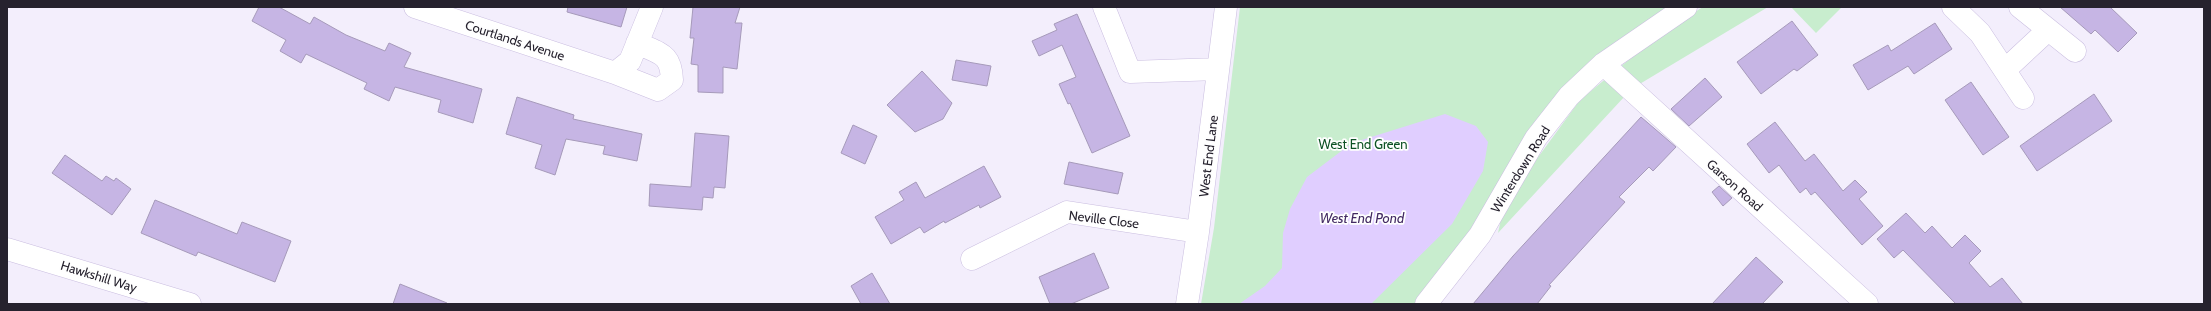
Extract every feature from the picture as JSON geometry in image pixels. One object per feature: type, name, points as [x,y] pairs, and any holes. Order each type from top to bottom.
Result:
[{"type":"street","name":"Courtlands Avenue","points":[[415,7],[615,73],[658,90],[672,80],[671,65],[665,56],[637,43]]},
{"type":"street","points":[[615,73],[630,61],[652,7]]},
{"type":"street","points":[[1104,7],[1130,72],[1218,69]]},
{"type":"street","name":"West End Lane","points":[[1186,304],[1198,232],[1226,7]]},
{"type":"street","name":"Winterdown Road","points":[[1431,302],[1480,235],[1536,138],[1569,96],[1603,64],[1686,7]]},
{"type":"street","points":[[1953,7],[1980,33],[2006,69],[2023,98]]},
{"type":"street","points":[[2020,7],[2075,51]]},
{"type":"street","points":[[2006,69],[2048,30]]},
{"type":"street","name":"Garson Road","points":[[1603,64],[1867,304]]},
{"type":"street","name":"Neville Close","points":[[972,260],[1067,212],[1198,232]]},
{"type":"street","name":"Hawkshill Way","points":[[7,249],[190,304]]},
{"type":"green space","name":"West End Green","points":[[1240,7],[1675,7],[1531,134],[1451,260],[1418,304],[1201,304],[1214,228]]},
{"type":"green space","points":[[1703,7],[1768,7],[1638,85],[1625,96],[1498,233],[1501,219],[1536,160],[1580,100],[1665,30]]},
{"type":"green space","points":[[1791,7],[1842,7],[1816,33]]},
{"type":"water","name":"West End Pond","points":[[1445,114],[1476,126],[1488,142],[1483,171],[1452,224],[1371,304],[1239,304],[1265,286],[1282,268],[1283,233],[1290,209],[1307,177],[1352,143]]},
{"type":"building","points":[[259,7],[279,7],[310,24],[314,17],[346,35],[385,51],[389,43],[411,53],[404,67],[482,89],[473,123],[438,112],[441,100],[395,87],[389,101],[364,89],[367,83],[306,54],[301,63],[280,51],[286,40],[252,21]]},
{"type":"building","points":[[568,7],[627,7],[621,27],[567,12]]},
{"type":"building","points":[[693,7],[740,7],[735,23],[742,23],[737,69],[723,67],[723,93],[698,92],[698,65],[691,64],[694,38],[690,38]]},
{"type":"building","points":[[2060,7],[2110,7],[2137,33],[2118,52],[2095,30],[2091,34]]},
{"type":"building","points":[[1077,14],[1130,136],[1092,153],[1070,103],[1068,104],[1059,84],[1076,77],[1062,45],[1039,56],[1032,41],[1057,30],[1054,24]]},
{"type":"building","points":[[1792,21],[1818,55],[1797,71],[1794,69],[1761,94],[1737,62]]},
{"type":"building","points":[[1935,23],[1952,49],[1914,74],[1908,66],[1868,90],[1853,65],[1888,45],[1891,51]]},
{"type":"building","points":[[956,60],[991,66],[987,86],[952,80]]},
{"type":"building","points":[[922,71],[952,103],[943,119],[915,132],[887,105]]},
{"type":"building","points":[[1705,78],[1722,97],[1689,126],[1671,109]]},
{"type":"building","points":[[1971,82],[2009,137],[1983,155],[1945,100]]},
{"type":"building","points":[[2094,94],[2112,121],[2037,171],[2020,146]]},
{"type":"building","points":[[517,97],[574,115],[573,119],[642,134],[637,161],[603,154],[605,146],[566,139],[555,175],[535,168],[542,145],[506,134]]},
{"type":"building","points":[[1641,117],[1676,147],[1653,171],[1649,167],[1619,197],[1625,202],[1549,285],[1551,286],[1537,304],[1473,304],[1513,256]]},
{"type":"building","points":[[1775,122],[1805,161],[1814,154],[1843,191],[1855,180],[1867,192],[1859,199],[1883,226],[1862,245],[1815,192],[1811,195],[1806,188],[1800,193],[1779,165],[1769,173],[1747,144]]},
{"type":"building","points":[[853,125],[877,136],[865,164],[841,153]]},
{"type":"building","points":[[695,133],[729,136],[725,188],[714,187],[713,198],[703,197],[702,210],[649,206],[650,184],[691,187]]},
{"type":"building","points":[[65,155],[102,181],[106,176],[114,181],[116,178],[131,189],[112,215],[52,173]]},
{"type":"building","points":[[1069,162],[1123,173],[1118,194],[1064,184]]},
{"type":"building","points":[[984,166],[1001,197],[980,208],[979,205],[945,223],[944,221],[924,233],[920,227],[891,244],[875,217],[904,200],[899,192],[916,182],[925,198]]},
{"type":"building","points":[[1719,186],[1732,198],[1723,206],[1712,192]]},
{"type":"building","points":[[155,200],[237,234],[242,222],[291,241],[275,282],[198,252],[196,256],[141,233]]},
{"type":"building","points":[[1906,213],[1925,233],[1932,226],[1952,248],[1965,235],[1981,251],[1969,263],[1990,287],[2002,278],[2023,304],[1956,304],[1903,250],[1894,258],[1877,239]]},
{"type":"building","points":[[1094,253],[1109,288],[1071,304],[1050,304],[1039,277]]},
{"type":"building","points":[[1756,257],[1783,282],[1762,304],[1712,304]]},
{"type":"building","points":[[872,273],[890,304],[861,304],[851,286]]},
{"type":"building","points":[[400,284],[447,303],[447,304],[393,304]]}]
